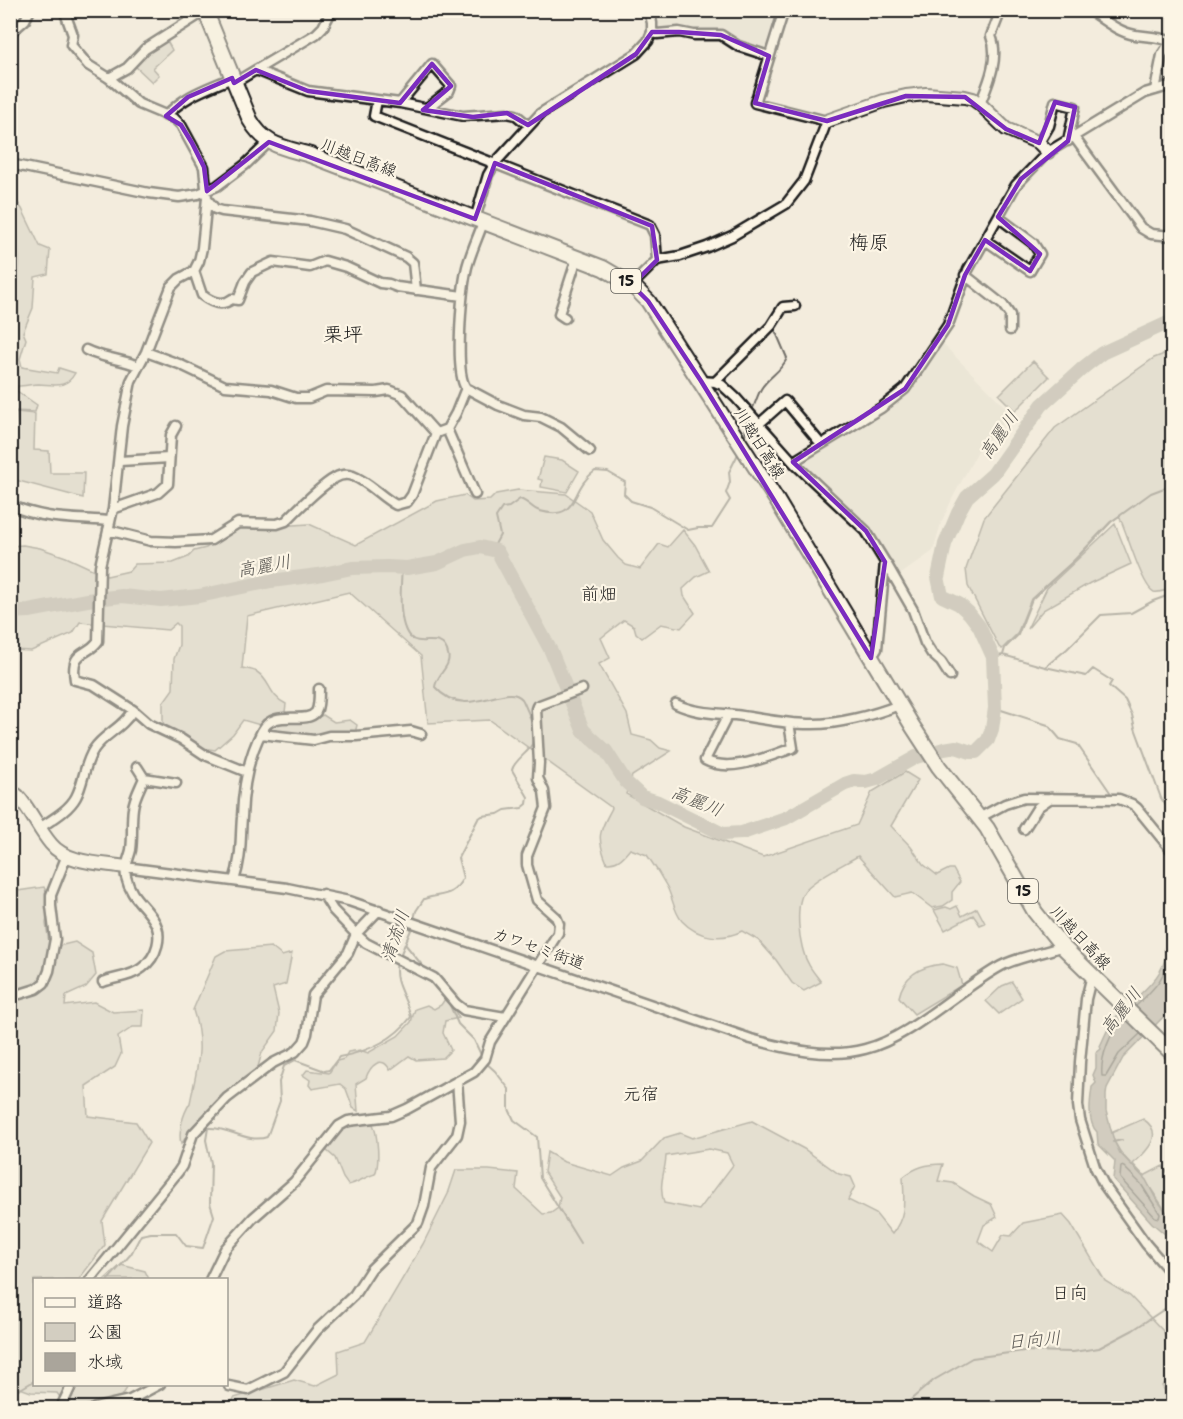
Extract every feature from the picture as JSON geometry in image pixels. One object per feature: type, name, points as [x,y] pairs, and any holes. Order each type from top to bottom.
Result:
[{"type":"main road","points":[[205,11],[255,129],[269,142]]},
{"type":"main road","name":"川越日高線","points":[[269,142],[309,155],[603,268],[632,285],[648,301],[832,590],[899,705],[939,767],[979,818],[1035,912],[1062,946],[1172,1050]]},
{"type":"street","points":[[10,33],[25,20],[30,10]]},
{"type":"street","points":[[64,10],[73,35],[71,45],[88,65],[109,78],[139,104],[175,119],[181,125],[204,167],[207,194],[199,261],[194,271],[171,286],[146,352],[131,381],[124,416],[113,509],[99,575],[99,620],[96,644],[77,657],[75,680],[94,685],[133,710],[149,724],[181,739],[206,755],[247,772]]},
{"type":"street","points":[[166,116],[178,103],[188,97],[256,70],[316,34],[323,27],[332,10]]},
{"type":"street","points":[[590,450],[561,428],[541,417],[524,415],[498,405],[466,388],[460,375],[462,296],[488,175],[495,163],[541,113],[636,54],[652,32],[649,10]]},
{"type":"street","points":[[784,10],[755,104],[827,121],[884,101],[906,96],[926,94],[965,97],[980,104],[1006,129],[1039,143],[1048,152]]},
{"type":"street","points":[[980,104],[993,63],[995,45],[991,36],[1000,10]]},
{"type":"street","points":[[1089,10],[1120,31],[1136,35],[1153,35],[1172,42],[1162,55],[1155,90]]},
{"type":"street","points":[[109,78],[128,68],[145,49],[205,11]]},
{"type":"street","points":[[652,32],[721,35],[738,46],[769,56]]},
{"type":"street","points":[[400,103],[432,64],[451,86],[449,91],[427,108]]},
{"type":"street","points":[[256,70],[308,91],[400,103],[463,116],[507,113],[516,115],[528,125]]},
{"type":"street","points":[[795,464],[799,458],[881,408],[905,389],[948,325],[965,275],[1016,185],[1048,152],[1145,93],[1173,85]]},
{"type":"street","points":[[377,100],[374,116],[650,225],[655,235],[657,260]]},
{"type":"street","points":[[1039,143],[1049,126],[1055,102],[1075,107],[1071,139],[1141,228],[1151,234],[1173,236]]},
{"type":"street","points":[[632,285],[657,260],[680,256],[732,236],[786,204],[804,181],[827,121]]},
{"type":"street","points":[[10,164],[149,193],[179,197],[207,194],[269,142]]},
{"type":"street","points":[[207,194],[215,209],[310,221],[345,229],[406,257],[413,263],[416,290]]},
{"type":"street","points":[[985,240],[1030,271],[1040,254],[1033,243],[998,217]]},
{"type":"street","points":[[565,318],[559,314],[577,258]]},
{"type":"street","points":[[194,271],[202,295],[216,303],[224,304],[232,299],[238,300],[245,282],[257,268],[279,261],[309,267],[325,261],[346,267],[380,282],[416,290],[462,296]]},
{"type":"street","points":[[965,275],[1003,305],[1010,315],[1010,330]]},
{"type":"street","points":[[716,382],[771,326],[783,306],[795,306]]},
{"type":"street","points":[[86,350],[99,356],[126,361],[138,366]]},
{"type":"street","points":[[146,352],[225,386],[271,390],[296,398],[309,399],[326,391],[389,390],[402,395],[436,433]]},
{"type":"street","points":[[701,381],[716,382],[722,385],[795,464],[866,531],[913,610],[925,643],[950,676]]},
{"type":"street","points":[[10,505],[30,514],[109,526],[151,541],[176,542],[211,540],[238,523],[277,524],[286,521],[337,476],[352,476],[387,501],[396,505],[401,504],[407,502],[412,495],[436,433],[447,429],[466,388]]},
{"type":"street","points":[[759,424],[785,400],[820,444]]},
{"type":"street","points":[[113,509],[158,493],[168,484],[171,435],[176,426]]},
{"type":"street","points":[[447,429],[475,494]]},
{"type":"street","points":[[120,461],[169,458]]},
{"type":"street","points":[[872,658],[876,649],[885,562]]},
{"type":"street","points":[[234,881],[241,861],[242,817],[247,772],[252,754],[268,723],[277,718],[309,717],[314,714],[318,710],[319,689]]},
{"type":"street","points":[[211,1278],[225,1249],[253,1218],[294,1182],[339,1126],[348,1121],[398,1114],[457,1081],[479,1067],[485,1059],[490,1042],[559,928],[556,917],[537,900],[527,865],[527,856],[546,808],[544,791],[538,778],[536,709],[537,706],[582,689]]},
{"type":"street","points":[[676,704],[687,709],[806,724],[829,723],[899,705]]},
{"type":"street","points":[[41,828],[72,803],[77,796],[87,762],[94,750],[99,743],[127,720],[133,710]]},
{"type":"street","points":[[729,714],[705,760],[712,764],[745,764],[793,748],[789,723]]},
{"type":"street","points":[[261,735],[314,740],[329,736],[411,731],[421,734]]},
{"type":"street","points":[[137,767],[144,778],[176,783]]},
{"type":"street","points":[[103,982],[120,978],[142,968],[156,949],[159,940],[159,930],[154,920],[134,897],[126,874],[131,850],[132,809],[144,778]]},
{"type":"street","name":"カワセミ街道","points":[[14,791],[53,847],[67,855],[126,867],[323,894],[379,910],[751,1039],[783,1047],[831,1053],[859,1050],[879,1044],[908,1029],[1000,967],[1062,946]]},
{"type":"street","points":[[1024,829],[1038,807],[1053,797]]},
{"type":"street","points":[[979,818],[1005,804],[1024,798],[1111,798],[1131,804],[1145,816],[1173,851]]},
{"type":"street","points":[[20,994],[36,989],[44,982],[49,971],[55,939],[51,895],[67,855]]},
{"type":"street","points":[[323,894],[333,910],[366,943],[434,978],[464,1010],[505,1017]]},
{"type":"street","points":[[92,1278],[178,1172],[193,1134],[227,1098],[273,1063],[295,1052],[304,1042],[313,995],[348,953],[356,934],[379,910]]},
{"type":"street","points":[[1092,975],[1086,999],[1080,1062],[1078,1105],[1080,1120],[1095,1167],[1104,1185],[1146,1244],[1173,1274]]},
{"type":"street","points":[[229,1386],[248,1390],[284,1372],[317,1330],[354,1295],[371,1269],[417,1223],[424,1206],[431,1168],[458,1135],[460,1121],[457,1081]]},
{"type":"street","points":[[64,1408],[63,1403],[71,1386]]},
{"type":"street","points":[[95,1408],[130,1400],[156,1386]]},
{"type":"highlighted area","points":[[652,32],[679,32],[721,35],[769,56],[755,103],[827,121],[906,96],[965,97],[1006,129],[1039,143],[1055,102],[1075,107],[1068,141],[1021,179],[998,217],[1040,254],[1030,271],[985,240],[965,275],[948,325],[905,389],[793,462],[866,531],[885,562],[871,658],[701,381],[648,301],[632,285],[657,260],[652,226],[495,163],[475,219],[269,142],[207,191],[204,167],[192,143],[181,125],[166,116],[188,97],[232,78],[234,83],[256,70],[308,91],[400,103],[432,64],[451,86],[423,110],[473,117],[507,113],[528,125],[636,54]]},
{"type":"shaded area","points":[[656,11],[778,11],[768,48],[765,50],[739,43],[725,31],[694,31],[679,27],[658,30]]},
{"type":"shaded area","points":[[941,342],[1012,414],[980,447],[941,523],[933,551],[897,577],[869,530],[801,466],[803,459],[884,410]]},
{"type":"green space","points":[[166,39],[172,50],[153,68],[159,75],[152,82],[134,65],[145,52]]},
{"type":"green space","points":[[10,192],[22,209],[40,246],[50,250],[48,274],[35,277],[33,308],[23,332],[26,339],[20,359],[22,367],[57,373],[59,368],[75,373],[68,382],[60,385],[18,386],[17,391],[37,405],[35,412],[15,411],[12,448],[11,448]]},
{"type":"green space","points":[[1172,351],[1172,588],[1154,592],[1149,588],[1139,569],[1119,516],[1110,522],[1073,561],[1031,599],[1017,634],[1002,649],[968,586],[966,569],[984,518],[1055,428],[1154,358]]},
{"type":"green space","points":[[1033,361],[1049,377],[1015,411],[999,395]]},
{"type":"green space","points":[[16,412],[35,414],[34,450],[49,451],[50,473],[84,473],[83,498],[15,480]]},
{"type":"green space","points":[[544,457],[562,460],[579,471],[567,492],[541,487],[542,480],[538,479]]},
{"type":"green space","points":[[518,490],[566,494],[590,511],[603,540],[618,558],[626,565],[640,569],[659,544],[668,547],[683,530],[695,545],[709,571],[696,577],[683,589],[684,596],[695,613],[681,628],[661,624],[642,638],[636,633],[634,626],[624,620],[601,638],[610,658],[599,664],[627,714],[632,735],[651,740],[660,748],[671,751],[632,776],[626,794],[684,827],[763,857],[857,825],[872,792],[905,772],[918,780],[891,826],[923,864],[937,875],[953,869],[960,882],[952,892],[952,900],[943,906],[932,908],[912,893],[895,897],[858,856],[825,875],[807,888],[800,903],[799,925],[802,947],[809,966],[821,982],[804,991],[792,983],[758,940],[742,931],[718,937],[703,934],[688,927],[679,917],[667,887],[647,855],[630,849],[617,861],[607,863],[601,847],[600,835],[612,808],[490,720],[428,723],[421,656],[349,592],[247,616],[242,668],[255,671],[262,676],[276,696],[286,704],[285,712],[275,715],[260,725],[243,720],[233,734],[215,750],[190,746],[180,733],[166,728],[163,722],[163,703],[173,689],[174,659],[179,645],[179,626],[176,623],[168,630],[80,622],[73,633],[31,651],[11,650],[10,546],[23,545],[40,548],[107,576],[129,571],[135,564],[173,563],[188,557],[194,551],[206,548],[238,524],[277,526],[309,524],[356,545],[437,501],[465,495],[473,501],[490,500],[496,494]]},
{"type":"green space","points":[[1115,524],[1131,564],[1090,583],[1043,610],[1027,629],[1047,588]]},
{"type":"green space","points":[[323,715],[334,722],[350,720],[357,725],[355,733],[314,738],[266,732],[275,722],[310,721]]},
{"type":"green space","points":[[44,887],[49,898],[46,924],[50,948],[75,942],[92,953],[96,975],[86,987],[66,996],[65,1006],[94,1002],[113,1012],[144,1010],[143,1027],[133,1027],[118,1037],[121,1054],[115,1067],[86,1086],[88,1116],[136,1122],[149,1143],[102,1221],[105,1245],[80,1278],[33,1278],[33,1386],[126,1386],[127,1388],[122,1396],[77,1408],[68,1408],[57,1393],[31,1392],[20,1388],[11,1393],[11,892]]},
{"type":"green space","points":[[957,906],[962,916],[977,908],[985,923],[980,925],[973,915],[945,930],[934,910],[946,907],[951,909]]},
{"type":"green space","points":[[271,947],[282,956],[292,953],[286,984],[273,988],[279,1013],[277,1031],[262,1052],[258,1067],[196,1125],[181,1144],[182,1123],[190,1103],[199,1057],[199,1035],[193,1010],[216,956],[225,951]]},
{"type":"green space","points":[[943,964],[957,968],[962,985],[914,1014],[899,997],[905,982],[921,969]]},
{"type":"green space","points":[[1012,982],[1022,998],[999,1014],[986,1001],[1002,986]]},
{"type":"green space","points":[[445,999],[449,1001],[459,1018],[445,1021],[443,1033],[451,1050],[443,1058],[416,1060],[409,1056],[390,1070],[383,1063],[376,1064],[370,1069],[366,1078],[356,1084],[358,1111],[353,1108],[346,1089],[340,1084],[312,1089],[309,1085],[310,1080],[303,1075],[307,1070],[329,1073],[337,1061],[344,1059],[348,1052],[360,1050],[368,1053],[398,1036],[411,1022],[415,1009],[427,1005],[434,1009]]},
{"type":"green space","points":[[1143,1119],[1153,1131],[1152,1143],[1133,1164],[1144,1176],[1163,1166],[1170,1176],[1167,1182],[1172,1192],[1172,1220],[1141,1175],[1122,1154],[1111,1133]]},
{"type":"green space","points":[[752,1121],[804,1149],[839,1174],[851,1177],[855,1186],[848,1200],[876,1214],[892,1234],[902,1214],[903,1177],[917,1168],[931,1165],[943,1164],[938,1181],[953,1183],[991,1204],[997,1217],[984,1225],[978,1241],[993,1252],[1003,1235],[1011,1236],[1023,1223],[1063,1215],[1071,1224],[1105,1281],[1130,1296],[1164,1332],[1172,1361],[1172,1377],[1162,1386],[1169,1408],[230,1408],[234,1398],[294,1380],[315,1386],[339,1374],[338,1351],[365,1342],[423,1244],[448,1194],[456,1170],[518,1173],[516,1189],[543,1214],[551,1213],[558,1208],[560,1197],[544,1172],[547,1152],[564,1162],[612,1176],[642,1161],[664,1138],[680,1133],[692,1138]],"holes":[[[709,1149],[727,1153],[733,1165],[699,1210],[664,1203],[662,1184],[666,1156]]]},
{"type":"green space","points":[[372,1122],[378,1148],[377,1169],[375,1174],[348,1185],[335,1158],[326,1150],[340,1132]]},
{"type":"green space","points":[[121,1265],[145,1271],[148,1278],[106,1278]]},
{"type":"water","points":[[1172,941],[1172,1008],[1123,1058],[1107,1088],[1106,1111],[1114,1141],[1120,1153],[1146,1180],[1172,1220],[1172,1240],[1152,1223],[1113,1179],[1115,1161],[1098,1144],[1097,1132],[1092,1123],[1090,1111],[1092,1087],[1096,1083],[1093,1075],[1096,1068],[1096,1053],[1101,1049],[1100,1046],[1113,1020],[1156,977],[1165,957],[1164,948]]},
{"type":"waterway","name":"高麗川","points":[[10,233],[13,262],[10,291]]},
{"type":"waterway","name":"高麗川","points":[[10,612],[122,596],[161,600],[199,596],[352,568],[407,568],[437,563],[465,550],[480,547],[497,551],[551,651],[583,730],[606,751],[626,782],[642,797],[658,802],[723,834],[742,833],[786,818],[845,784],[877,779],[916,757],[956,747],[976,752],[988,740],[995,708],[993,657],[979,626],[969,613],[959,604],[942,596],[938,577],[945,544],[958,513],[967,497],[993,474],[1042,405],[1084,367],[1102,353],[1172,321]]},
{"type":"waterway","points":[[751,412],[761,389],[782,367],[787,358],[775,330]]},
{"type":"waterway","points":[[744,440],[748,417]]},
{"type":"waterway","points":[[492,550],[500,535],[496,517],[502,508],[509,507],[520,499],[540,511],[562,512],[573,502],[581,486],[595,471],[608,472],[625,482],[624,494],[631,501],[650,507],[688,530],[712,528],[730,500],[726,493],[730,482],[729,472],[739,452]]},
{"type":"waterway","points":[[993,657],[1003,655],[1005,648],[1018,635],[1032,599],[1077,558],[1111,522],[1151,493],[1172,485]]},
{"type":"waterway","name":"清流川","points":[[402,568],[401,613],[406,631],[414,640],[441,643],[448,654],[448,663],[435,687],[447,697],[459,701],[472,702],[506,694],[515,695],[522,699],[528,712],[533,737],[530,748],[516,762],[512,770],[528,797],[527,804],[522,808],[505,810],[478,819],[458,858],[463,878],[451,892],[424,899],[414,919]]},
{"type":"waterway","points":[[1003,655],[1045,667],[1101,615],[1131,613],[1172,594]]},
{"type":"waterway","points":[[1045,667],[1086,676],[1093,669],[1112,681],[1109,686],[1125,700],[1161,798],[1170,812]]},
{"type":"waterway","points":[[995,708],[1048,725],[1060,739],[1077,744],[1110,792]]},
{"type":"waterway","points":[[1166,849],[1172,859]]},
{"type":"waterway","name":"清流川","points":[[399,958],[413,925]]},
{"type":"waterway","points":[[405,944],[426,970]]},
{"type":"waterway","name":"清流川","points":[[110,1278],[131,1254],[141,1235],[176,1233],[186,1246],[203,1248],[214,1216],[210,1203],[211,1163],[206,1140],[208,1128],[245,1137],[260,1139],[267,1137],[280,1101],[279,1082],[284,1066],[295,1060],[325,1071],[329,1070],[339,1057],[360,1052],[396,1033],[411,1017],[398,984],[397,963]]},
{"type":"waterway","points":[[433,983],[449,1003],[458,1024],[474,1040],[482,1057]]},
{"type":"waterway","points":[[485,1062],[509,1089],[509,1109],[514,1120],[537,1137],[540,1178],[580,1243]]},
{"type":"waterway","points":[[1113,1142],[1122,1140]]},
{"type":"waterway","name":"日向川","points":[[901,1408],[934,1380],[972,1358],[1024,1351],[1073,1352],[1099,1348],[1133,1330],[1172,1304]]},
{"type":"waterway","name":"清流川","points":[[10,1395],[33,1382]]},
{"type":"district","name":"梅原","points":[[869,242]]},
{"type":"district","name":"栗坪","points":[[343,334]]},
{"type":"district","name":"前畑","points":[[599,594]]},
{"type":"district","name":"元宿","points":[[641,1094]]},
{"type":"district","name":"日向","points":[[1070,1293]]}]
